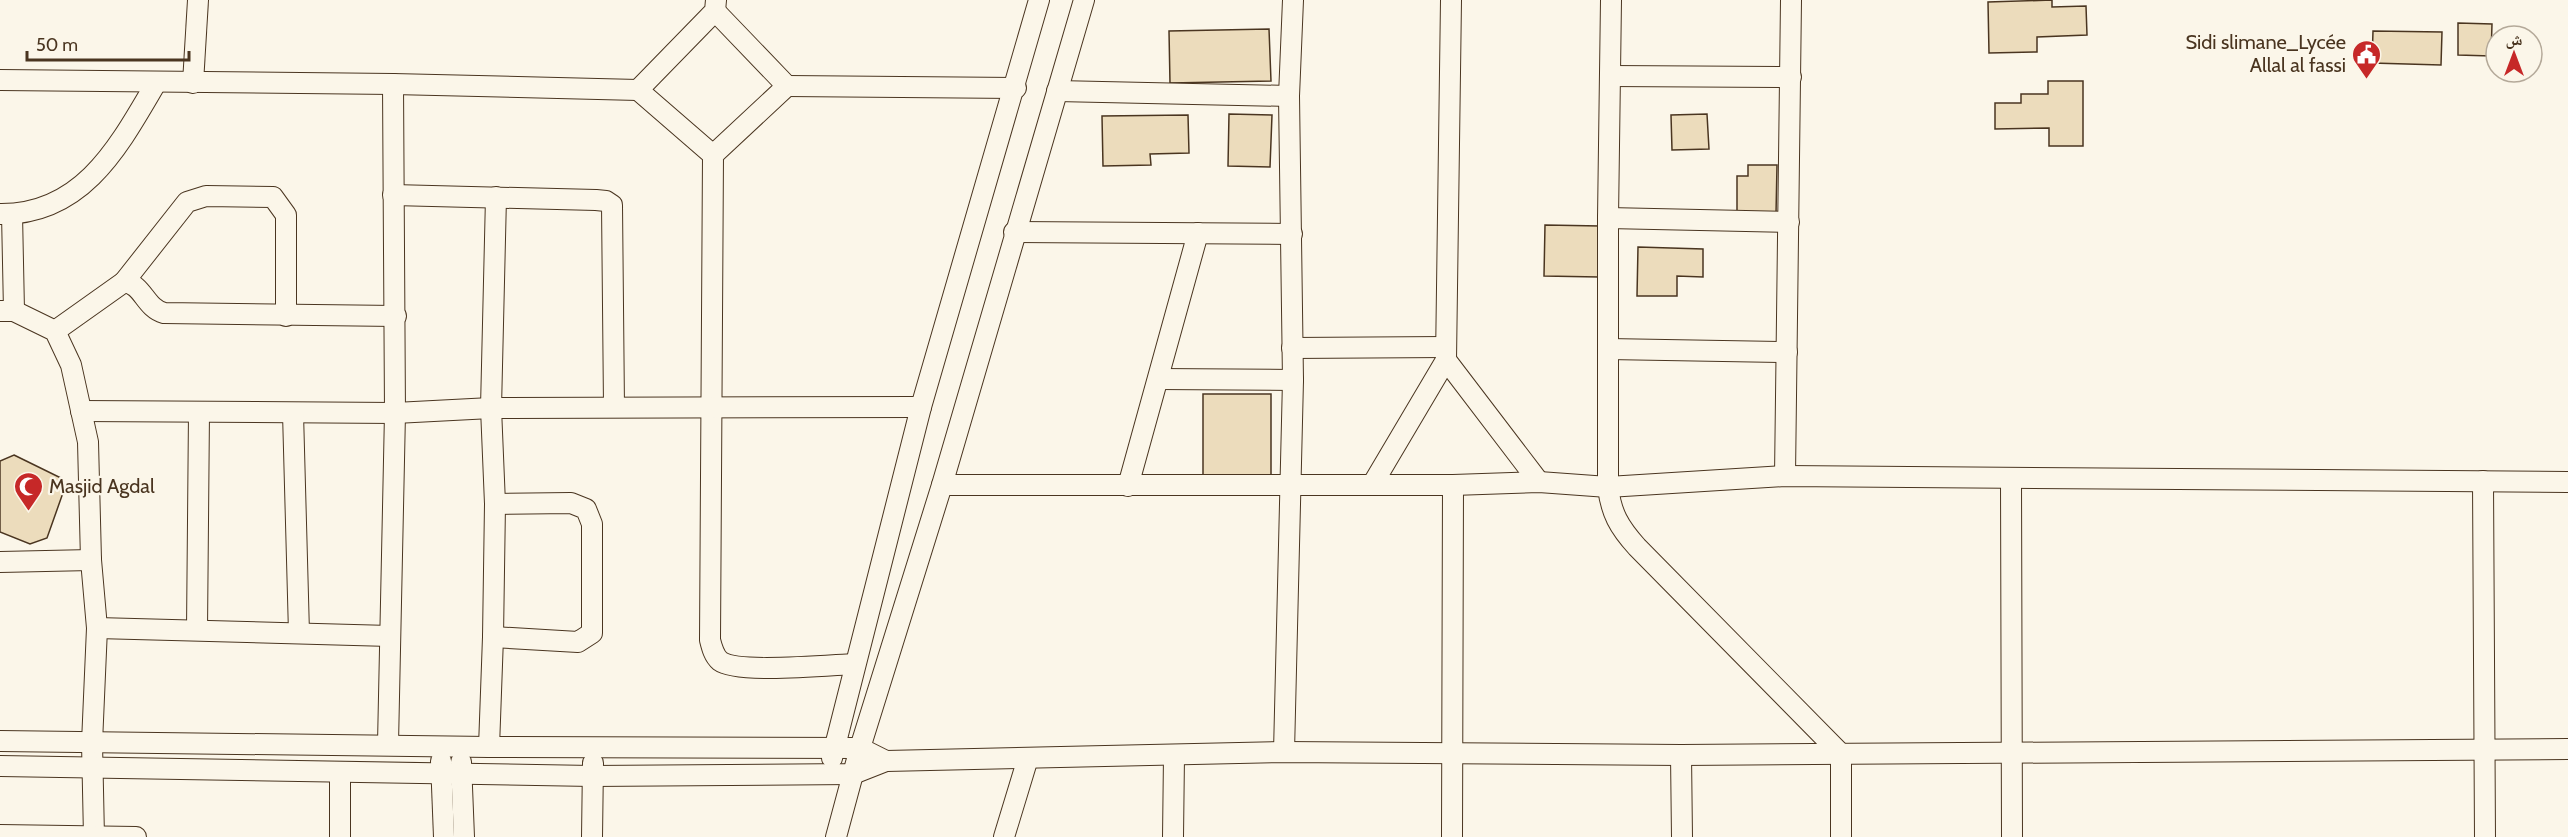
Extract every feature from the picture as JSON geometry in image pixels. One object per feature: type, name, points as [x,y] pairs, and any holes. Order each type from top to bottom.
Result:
[{"type":"street","points":[[193,83],[198,0]]},
{"type":"street","points":[[828,774],[854,664],[921,407],[1016,88],[1039,0]]},
{"type":"street","points":[[836,837],[860,748],[942,485],[1014,232],[1084,0]]},
{"type":"street","points":[[1284,752],[1293,380],[1289,96],[1293,0]]},
{"type":"street","points":[[1372,485],[1446,354],[1451,0]]},
{"type":"street","points":[[1611,0],[1608,487],[1612,513],[1620,528],[1841,754],[1841,837]]},
{"type":"street","points":[[1785,477],[1791,0]]},
{"type":"street","points":[[638,90],[715,5],[787,86]]},
{"type":"street","points":[[1610,76],[1791,77]]},
{"type":"street","points":[[0,80],[393,84],[638,90],[713,155]]},
{"type":"street","points":[[94,836],[92,743],[97,628],[91,560],[88,442],[71,365],[55,331],[7,311],[6,214],[42,209],[70,196],[96,172],[125,135],[156,83]]},
{"type":"street","points":[[388,744],[396,316],[393,84]]},
{"type":"street","points":[[854,664],[763,668],[730,665],[721,661],[714,653],[710,640],[713,155],[787,86],[1016,88]]},
{"type":"street","points":[[1057,91],[1289,96]]},
{"type":"street","points":[[393,195],[596,200],[606,201],[612,205],[614,407]]},
{"type":"street","points":[[55,331],[124,282],[186,202],[206,196],[273,197],[286,215],[286,316]]},
{"type":"street","points":[[489,747],[495,504],[491,408],[496,197]]},
{"type":"street","points":[[1608,218],[1789,222]]},
{"type":"street","points":[[1014,232],[1292,234]]},
{"type":"street","points":[[1128,486],[1159,379],[1197,232]]},
{"type":"street","points":[[124,282],[134,285],[150,306],[164,313],[396,316]]},
{"type":"street","points":[[1292,348],[1446,354]]},
{"type":"street","points":[[1608,349],[1787,352]]},
{"type":"street","points":[[1446,354],[1539,482]]},
{"type":"street","points":[[1159,379],[1293,380]]},
{"type":"street","points":[[81,411],[395,413],[491,408],[921,407]]},
{"type":"street","points":[[197,630],[199,412]]},
{"type":"street","points":[[293,413],[299,633]]},
{"type":"street","points":[[942,485],[1452,485],[1539,482],[1608,487],[1785,477],[2568,482]]},
{"type":"street","points":[[2011,480],[2012,837]]},
{"type":"street","points":[[2483,481],[2485,837]]},
{"type":"street","points":[[1452,485],[1452,837]]},
{"type":"street","points":[[493,637],[578,642],[592,633],[592,524],[586,509],[571,503],[495,504]]},
{"type":"street","points":[[0,562],[91,560]]},
{"type":"street","points":[[97,628],[390,636]]},
{"type":"street","points":[[0,741],[594,748],[835,747],[860,748],[886,761]]},
{"type":"street","points":[[441,746],[440,773],[444,837]]},
{"type":"street","points":[[461,747],[465,837]]},
{"type":"street","points":[[592,837],[594,748]]},
{"type":"street","points":[[0,766],[592,776],[854,774],[886,761],[1284,752],[1681,755],[2568,749]]},
{"type":"street","points":[[1681,755],[1682,837]]},
{"type":"street","points":[[1173,837],[1174,756]]},
{"type":"street","points":[[1004,837],[1028,758]]},
{"type":"street","points":[[340,772],[340,837]]},
{"type":"street","points":[[0,835],[136,837]]},
{"type":"building","points":[[2052,0],[2052,7],[2086,6],[2087,35],[2037,37],[2037,52],[1989,53],[1988,2]]},
{"type":"building","points":[[2458,23],[2492,24],[2484,24],[2484,56],[2458,55]]},
{"type":"building","points":[[1269,29],[1271,81],[1170,83],[1169,31]]},
{"type":"building","points":[[2373,31],[2442,32],[2441,65],[2372,63]]},
{"type":"building","points":[[2048,81],[2083,81],[2083,146],[2049,146],[2049,128],[1995,129],[1995,103],[2021,103],[2021,94],[2048,94]]},
{"type":"building","points":[[1229,114],[1272,115],[1270,167],[1228,166]]},
{"type":"building","points":[[1707,114],[1709,149],[1672,150],[1671,115]]},
{"type":"building","points":[[1188,115],[1189,153],[1150,154],[1151,165],[1103,166],[1102,116]]},
{"type":"building","points":[[1748,165],[1777,165],[1776,214],[1737,214],[1737,176],[1748,176]]},
{"type":"building","points":[[1545,225],[1600,226],[1599,277],[1544,276]]},
{"type":"building","points":[[1638,247],[1703,249],[1703,277],[1677,276],[1677,296],[1637,296]]},
{"type":"building","points":[[1203,394],[1271,394],[1271,476],[1203,476]]},
{"type":"building","name":"Masjid Agdal","points":[[14,455],[63,479],[64,490],[47,538],[30,544],[0,532],[0,461]]},
{"type":"place","name":"Sidi slimane_Lycée Allal al fassi","points":[[2367,80]]},
{"type":"place","name":"Masjid Agdal","points":[[28,512]]}]
